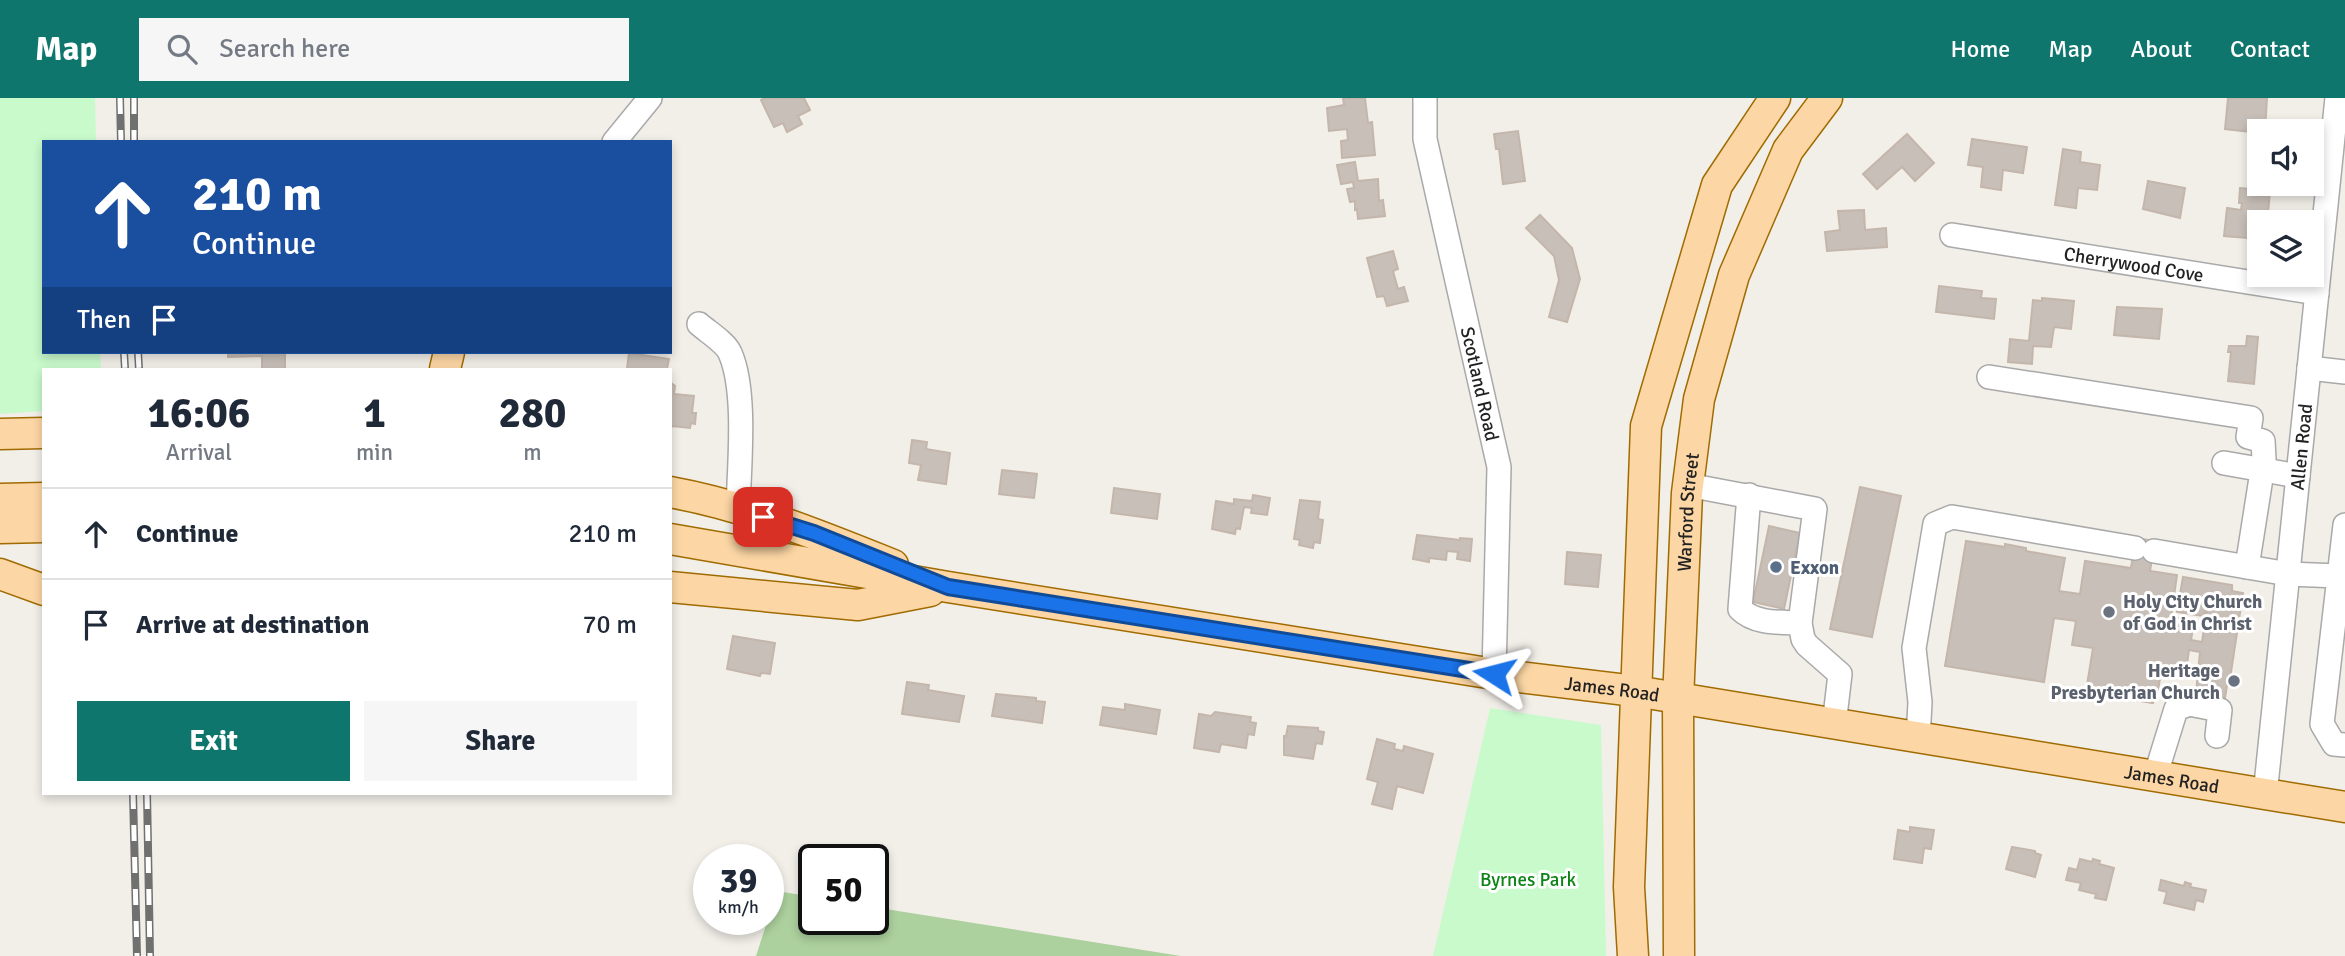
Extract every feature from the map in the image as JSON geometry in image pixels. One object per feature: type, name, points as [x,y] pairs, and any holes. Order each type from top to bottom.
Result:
[{"type":"main road","points":[[1633,956],[1629,887],[1646,426],[1717,185],[1775,98]]},
{"type":"main road","name":"Warford Street","points":[[1679,956],[1678,700],[1688,485],[1699,399],[1734,275],[1788,150],[1827,98]]},
{"type":"main road","points":[[0,434],[42,433]]},
{"type":"main road","points":[[672,492],[738,509],[814,533],[948,587]]},
{"type":"main road","points":[[0,499],[42,498]]},
{"type":"main road","points":[[0,528],[42,527]]},
{"type":"main road","name":"James Road","points":[[672,539],[948,587],[1494,674],[1635,691],[2345,807]]},
{"type":"main road","points":[[0,574],[42,589]]},
{"type":"main road","points":[[672,587],[858,605],[948,587]]},
{"type":"street","points":[[616,140],[650,98]]},
{"type":"street","name":"Scotland Road","points":[[1425,98],[1425,139],[1499,467],[1494,674]]},
{"type":"street","name":"Allen Road","points":[[2265,795],[2337,98]]},
{"type":"street","name":"Cherrywood Cove","points":[[1952,235],[2317,293]]},
{"type":"street","points":[[699,324],[730,351],[738,383],[738,509]]},
{"type":"street","points":[[428,368],[440,354]]},
{"type":"street","points":[[2309,368],[2345,372]]},
{"type":"street","points":[[1989,377],[2251,418],[2248,437],[2263,441],[2262,471],[2247,567]]},
{"type":"street","points":[[2224,463],[2298,476]]},
{"type":"street","points":[[1688,485],[1815,509],[1800,623],[1807,645],[1840,674],[1834,724]]},
{"type":"street","points":[[1749,495],[1740,608],[1748,616],[1755,618],[1800,623]]},
{"type":"street","points":[[1918,739],[1920,702],[1914,648],[1935,524],[1952,517],[2288,574],[2339,576]]},
{"type":"street","points":[[2345,524],[2322,724],[2334,744],[2345,745]]},
{"type":"street","points":[[2155,777],[2176,709],[2189,705],[2220,710],[2217,736]]},
{"type":"green space","points":[[0,98],[95,98],[96,140],[42,140],[42,354],[100,354],[101,368],[42,368],[42,411],[0,414]]},
{"type":"green space","name":"Byrnes Park","points":[[1490,708],[1601,725],[1606,956],[1433,956]]},
{"type":"green space","points":[[784,892],[798,894],[798,935],[889,935],[889,910],[1181,956],[756,956],[763,935],[784,935]]},
{"type":"building","points":[[804,98],[810,110],[798,116],[802,124],[787,132],[783,123],[774,127],[761,100]]},
{"type":"building","points":[[1343,98],[1365,98],[1368,123],[1372,122],[1375,155],[1342,158],[1341,141],[1348,140],[1347,129],[1329,131],[1327,108],[1344,105]]},
{"type":"building","points":[[2228,98],[2267,98],[2266,119],[2247,119],[2247,132],[2225,129]]},
{"type":"building","points":[[1518,131],[1525,181],[1503,184],[1499,149],[1496,149],[1494,134]]},
{"type":"building","points":[[1907,134],[1934,163],[1915,181],[1902,167],[1877,189],[1863,174]]},
{"type":"building","points":[[1972,139],[2027,147],[2023,173],[2003,170],[2001,190],[1981,187],[1983,167],[1968,165]]},
{"type":"building","points":[[2063,149],[2081,152],[2080,162],[2100,165],[2097,190],[2078,188],[2076,208],[2055,205]]},
{"type":"building","points":[[1355,162],[1358,181],[1378,179],[1379,201],[1383,200],[1385,216],[1358,219],[1355,201],[1350,202],[1347,189],[1354,188],[1353,182],[1341,184],[1337,165]]},
{"type":"building","points":[[2148,181],[2185,188],[2180,218],[2143,209]]},
{"type":"building","points":[[2240,188],[2247,189],[2247,196],[2270,196],[2268,210],[2247,210],[2247,238],[2224,236],[2227,208],[2241,210],[2242,203],[2239,203]]},
{"type":"building","points":[[1864,210],[1865,230],[1886,228],[1887,247],[1827,251],[1825,232],[1840,230],[1838,211]]},
{"type":"building","points":[[1540,215],[1572,248],[1580,279],[1567,322],[1549,317],[1559,280],[1554,256],[1526,228]]},
{"type":"building","points":[[1393,251],[1398,269],[1393,271],[1398,289],[1404,287],[1408,301],[1387,306],[1384,296],[1377,297],[1367,258]]},
{"type":"building","points":[[1939,286],[1982,291],[1981,298],[1996,299],[1994,319],[1936,312]]},
{"type":"building","points":[[2042,298],[2074,301],[2071,329],[2054,327],[2051,347],[2033,346],[2032,364],[2008,362],[2010,339],[2029,341],[2033,300],[2042,301]]},
{"type":"building","points":[[2117,307],[2162,309],[2159,339],[2114,335]]},
{"type":"building","points":[[2247,336],[2258,337],[2254,384],[2228,381],[2231,352],[2228,352],[2229,346],[2246,346]]},
{"type":"building","points":[[228,354],[285,354],[285,368],[262,368],[262,356],[228,357]]},
{"type":"building","points":[[629,354],[669,359],[667,368],[627,368]]},
{"type":"building","points":[[672,384],[675,386],[674,394],[694,396],[692,413],[696,413],[695,424],[691,423],[690,428],[672,426]]},
{"type":"building","points":[[912,440],[927,442],[926,449],[950,453],[946,484],[918,480],[921,465],[909,463]]},
{"type":"building","points":[[1002,470],[1037,474],[1034,498],[999,494]]},
{"type":"building","points":[[1860,487],[1901,496],[1872,637],[1830,629]]},
{"type":"building","points":[[1114,488],[1160,494],[1157,519],[1111,513]]},
{"type":"building","points":[[1253,495],[1270,498],[1267,515],[1251,513],[1252,508],[1244,507],[1240,529],[1236,528],[1235,534],[1212,529],[1216,501],[1234,504],[1234,499],[1252,501]]},
{"type":"building","points":[[1300,500],[1320,502],[1318,519],[1323,520],[1320,543],[1314,542],[1313,548],[1299,545],[1300,540],[1294,539]]},
{"type":"building","name":"Exxon","points":[[1769,526],[1800,533],[1784,609],[1753,602]]},
{"type":"building","points":[[1417,535],[1472,539],[1470,561],[1457,559],[1458,552],[1447,551],[1446,560],[1429,558],[1429,562],[1413,559]]},
{"type":"building","points":[[2136,538],[2155,541],[2150,571],[2177,575],[2171,617],[2194,621],[2191,640],[2202,642],[2207,609],[2205,608],[2204,616],[2177,612],[2183,577],[2232,585],[2232,591],[2243,593],[2225,698],[2196,693],[2200,652],[2189,650],[2186,671],[2162,667],[2157,696],[2154,695],[2153,703],[2089,693],[2091,685],[2087,685],[2093,648],[2072,645],[2076,621],[2054,618],[2044,682],[1945,666],[1966,541],[2005,547],[2005,544],[2065,558],[2059,591],[2080,594],[2085,561],[2131,568]]},
{"type":"building","points":[[1567,552],[1601,555],[1598,587],[1565,584]]},
{"type":"building","points":[[733,636],[775,643],[770,674],[761,673],[760,676],[727,669]]},
{"type":"building","points":[[907,682],[929,685],[928,690],[964,696],[959,722],[902,714]]},
{"type":"building","points":[[996,694],[1036,698],[1036,701],[1045,702],[1042,723],[992,716]]},
{"type":"building","points":[[1125,704],[1160,710],[1156,734],[1100,725],[1103,707],[1125,710]]},
{"type":"building","points":[[1215,712],[1251,717],[1250,722],[1256,723],[1254,735],[1248,734],[1246,748],[1221,744],[1219,752],[1194,748],[1199,714],[1211,716]]},
{"type":"building","points":[[1288,726],[1318,728],[1318,731],[1324,732],[1322,744],[1316,743],[1313,759],[1284,755],[1284,736]]},
{"type":"building","points":[[1377,739],[1395,744],[1394,749],[1403,751],[1404,746],[1433,754],[1423,793],[1397,786],[1392,809],[1372,804],[1378,782],[1367,779]]},
{"type":"building","points":[[1910,827],[1934,830],[1931,849],[1924,848],[1922,863],[1894,859],[1898,830],[1910,832]]},
{"type":"building","points":[[2012,847],[2035,851],[2041,855],[2035,877],[2006,869]]},
{"type":"building","points":[[2080,859],[2092,862],[2093,859],[2100,861],[2099,864],[2114,868],[2106,900],[2095,898],[2096,894],[2079,890],[2081,883],[2066,880],[2069,868],[2077,870]]},
{"type":"building","points":[[2161,880],[2184,886],[2185,882],[2191,884],[2190,887],[2206,890],[2203,902],[2196,900],[2194,910],[2164,903],[2167,892],[2159,890]]},
{"type":"railway","points":[[120,98],[121,140]]},
{"type":"railway","points":[[134,98],[134,140]]},
{"type":"railway","points":[[124,354],[125,368]]},
{"type":"railway","points":[[138,354],[139,368]]},
{"type":"railway","points":[[133,795],[137,956]]},
{"type":"railway","points":[[147,795],[150,956]]},
{"type":"place","name":"Exxon","points":[[1776,567]]},
{"type":"place","name":"Holy City Church of God in Christ","points":[[2109,612]]},
{"type":"place","name":"Heritage Presbyterian Church","points":[[2234,681]]},
{"type":"route","points":[[763,517],[814,533],[948,587],[1494,674]]}]
